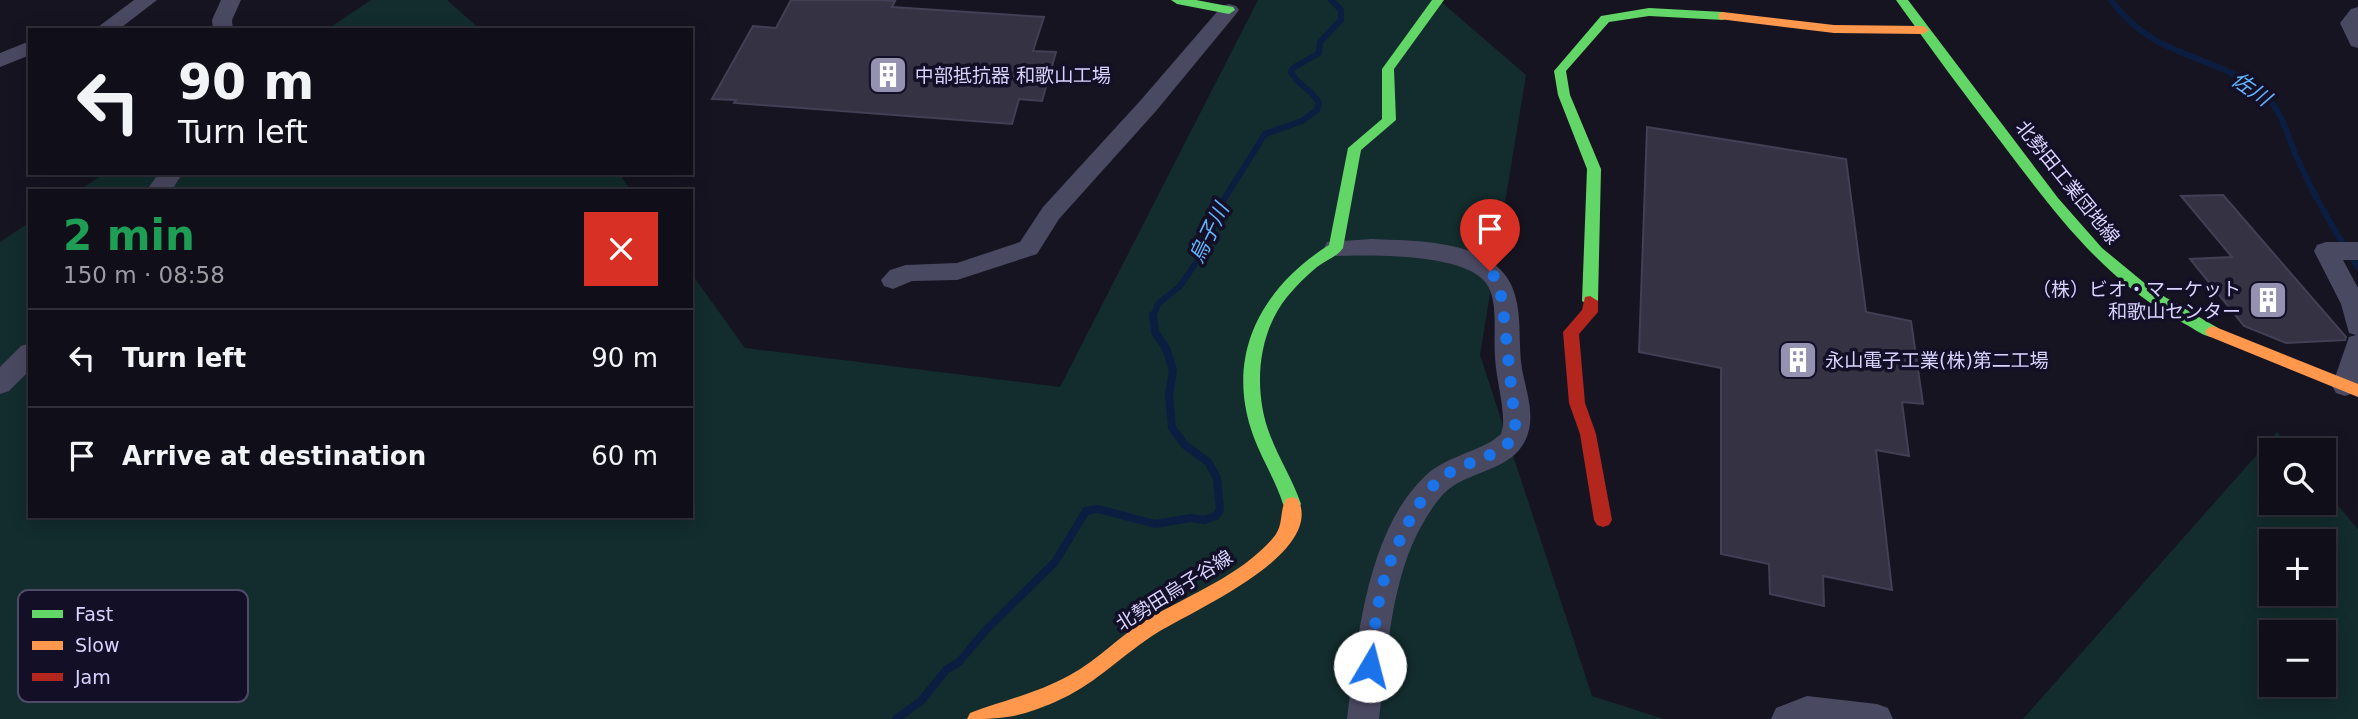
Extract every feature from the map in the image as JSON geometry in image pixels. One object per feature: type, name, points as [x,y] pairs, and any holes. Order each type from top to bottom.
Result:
[{"type":"street","points":[[107,28],[147,0]]},
{"type":"street","points":[[221,28],[231,0]]},
{"type":"street","points":[[894,280],[904,272],[955,271],[1008,252],[1028,248],[1051,213],[1148,106],[1229,10],[1177,0]]},
{"type":"street","points":[[1363,719],[1373,640],[1387,571],[1414,513],[1433,485],[1446,474],[1498,451],[1511,442],[1516,433],[1516,411],[1502,299],[1496,279],[1490,271],[1445,255],[1412,249],[1336,248],[1355,148],[1388,125],[1392,118],[1388,69],[1438,0]]},
{"type":"street","name":"北勢田工業団地線","points":[[1902,0],[2071,226],[2121,276],[2147,295],[2199,325],[2270,358],[2351,388]]},
{"type":"street","points":[[1603,520],[1588,434],[1577,403],[1571,332],[1590,312],[1594,169],[1589,149],[1560,84],[1560,71],[1605,19],[1618,12],[1642,8],[1670,5],[1705,8],[1822,28],[1923,30]]},
{"type":"street","points":[[2358,13],[2350,23],[2358,42]]},
{"type":"street","points":[[0,61],[28,48]]},
{"type":"street","points":[[161,189],[171,175]]},
{"type":"street","name":"北勢田烏子谷線","points":[[977,719],[1026,704],[1082,679],[1152,625],[1200,602],[1274,550],[1293,528],[1294,504],[1264,443],[1254,413],[1254,349],[1278,293],[1303,267],[1336,248]]},
{"type":"street","points":[[2346,251],[2326,251],[2354,304],[2358,326]]},
{"type":"street","points":[[2351,388],[2358,344]]},
{"type":"street","points":[[0,384],[28,355]]},
{"type":"street","points":[[1787,719],[1807,711],[1877,719]]},
{"type":"green space","points":[[371,0],[447,0],[479,28],[329,28]]},
{"type":"green space","points":[[1258,0],[1439,0],[1526,75],[1480,355],[1592,696],[1664,719],[0,719],[0,242],[28,223],[28,518],[693,518],[693,276],[745,348],[1060,387]]},
{"type":"green space","points":[[102,175],[620,175],[630,189],[81,189]]},
{"type":"green space","points":[[2277,432],[2282,438],[2272,438]]},
{"type":"green space","points":[[2259,452],[2259,515],[2336,515],[2336,503],[2358,529],[2358,719],[2023,719]]},
{"type":"building","name":"中部抵抗器 和歌山工場","points":[[791,0],[895,1],[892,7],[1044,17],[1033,51],[1056,52],[1042,101],[1019,99],[1012,124],[734,103],[736,100],[712,99],[753,26],[776,28]]},
{"type":"building","name":"永山電子工業(株)第二工場","points":[[1647,127],[1846,159],[1866,312],[1911,321],[1923,404],[1902,402],[1909,456],[1876,450],[1892,590],[1823,576],[1824,606],[1770,594],[1769,564],[1721,554],[1721,368],[1639,352]]},
{"type":"building","name":"（株）ビオ・マーケット 和歌山センター","points":[[2223,195],[2346,337],[2345,340],[2286,343],[2244,326],[2190,259],[2232,257],[2181,196]]},
{"type":"waterway","name":"烏子川","points":[[1153,317],[1158,304],[1180,286],[1206,248],[1223,201],[1265,134],[1302,121],[1317,110],[1319,103],[1316,98],[1291,72],[1293,68],[1319,53],[1320,42],[1341,20],[1341,10],[1331,0]]},
{"type":"waterway","name":"佐川","points":[[2111,0],[2129,20],[2148,35],[2168,47],[2230,72],[2249,83],[2273,104],[2318,201],[2358,267]]},
{"type":"waterway","name":"烏子川","points":[[896,719],[921,701],[946,670],[959,662],[985,631],[1055,562],[1086,511],[1098,509],[1155,524],[1191,518],[1204,520],[1216,516],[1220,510],[1217,478],[1208,462],[1185,445],[1172,428],[1169,395],[1173,370],[1166,348],[1155,332],[1153,317]]},
{"type":"traffic: fast","points":[[1177,0],[1229,10]]},
{"type":"traffic: fast","points":[[1292,504],[1258,425],[1252,370],[1256,345],[1276,300],[1293,280],[1336,248],[1355,148],[1389,120],[1388,69],[1438,0]]},
{"type":"traffic: fast","points":[[1902,0],[2053,201],[2097,251],[2148,294],[2178,314],[2213,332]]},
{"type":"traffic: fast","points":[[1590,301],[1594,169],[1564,95],[1560,71],[1605,19],[1649,12],[1723,16]]},
{"type":"traffic: slow","points":[[1723,16],[1834,29],[1923,30]]},
{"type":"traffic: slow","points":[[2213,332],[2358,391]]},
{"type":"traffic: slow","points":[[977,719],[1036,700],[1078,681],[1147,629],[1242,576],[1281,542],[1291,523],[1292,504]]},
{"type":"traffic: jam","points":[[1590,301],[1590,312],[1571,332],[1577,403],[1588,434],[1603,520]]},
{"type":"place","name":"中部抵抗器 和歌山工場","points":[[888,75]]},
{"type":"place","name":"（株）ビオ・マーケット 和歌山センター","points":[[2268,300]]},
{"type":"place","name":"永山電子工業(株)第二工場","points":[[1798,360]]},
{"type":"route","points":[[1370,666],[1387,571],[1414,513],[1433,485],[1446,474],[1498,451],[1511,442],[1516,433],[1516,411],[1509,372],[1502,299],[1496,279],[1490,271]]}]
